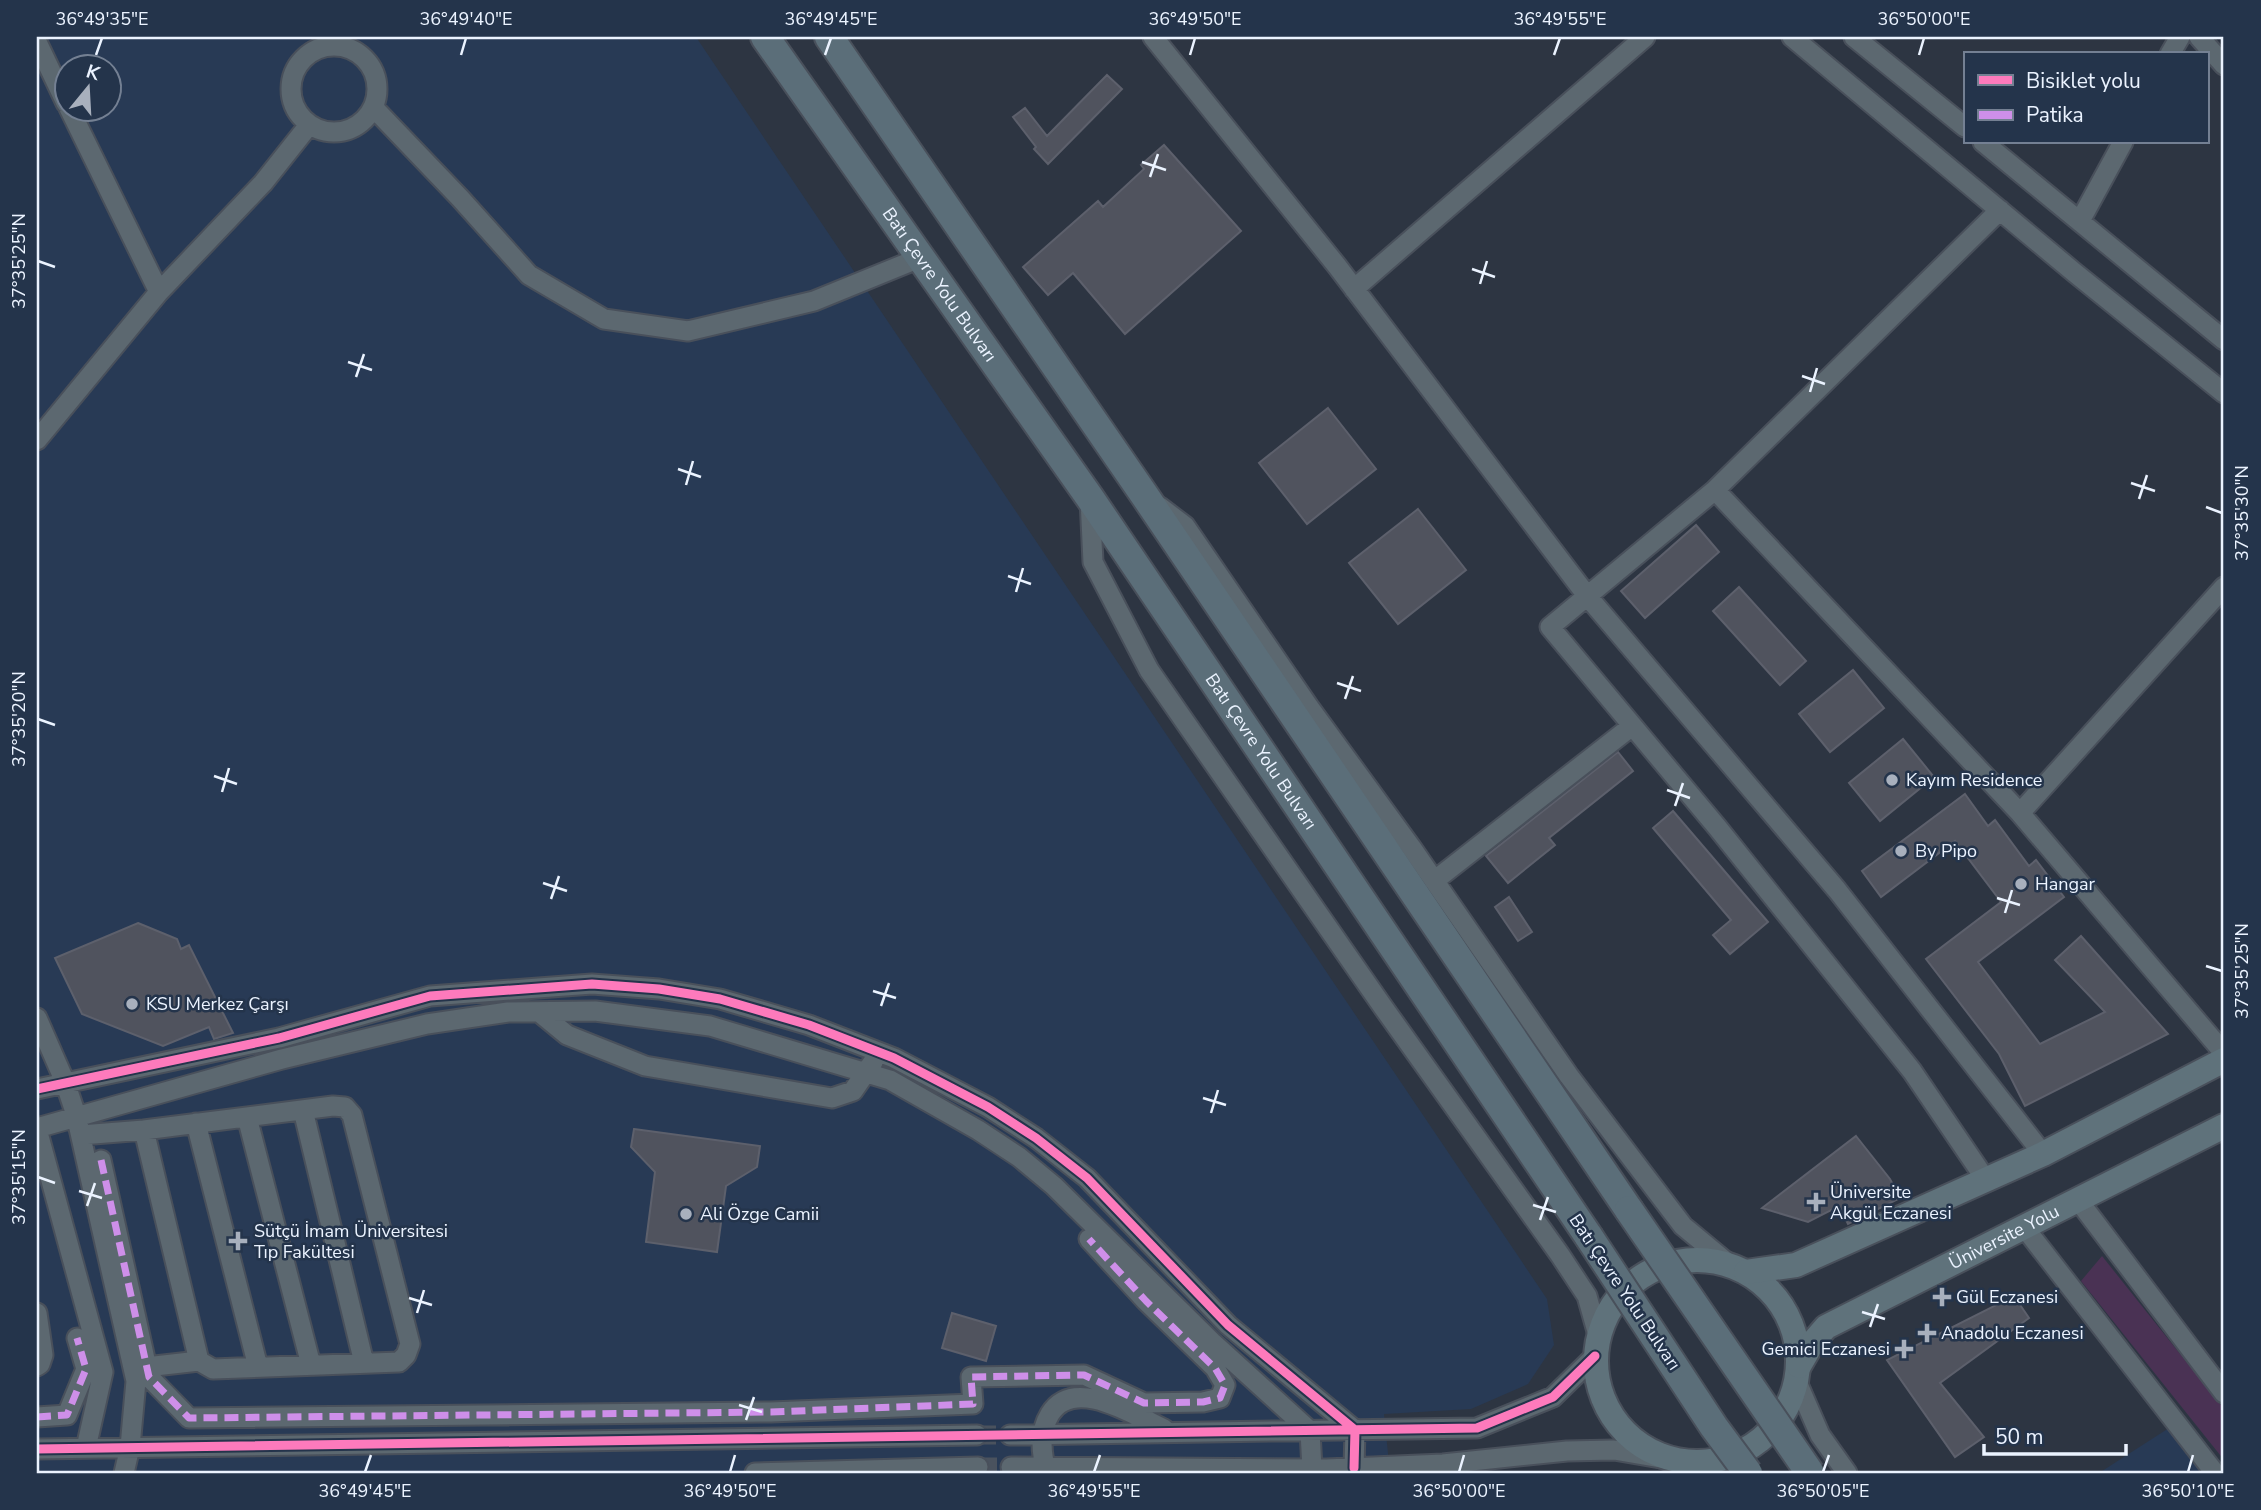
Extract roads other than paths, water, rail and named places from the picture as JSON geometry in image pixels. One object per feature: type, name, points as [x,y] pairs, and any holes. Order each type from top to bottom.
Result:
[{"type":"highway","name":"Batı Çevre Yolu Bulvarı","points":[[765,37],[1090,498],[1589,1237],[1714,1427],[1748,1473]]},
{"type":"highway","points":[[829,37],[1810,1473]]},
{"type":"main road","points":[[1738,1268],[1765,1285],[1780,1302],[1791,1321],[1798,1343],[1798,1374],[1788,1409],[1772,1431],[1757,1443],[1724,1460],[1693,1466],[1650,1451],[1627,1435],[1609,1412],[1598,1385],[1597,1345],[1612,1304],[1635,1280],[1664,1265],[1697,1259],[1738,1268],[1796,1265],[2043,1154],[2224,1060]]},
{"type":"main road","name":"Üniversite Yolu","points":[[1798,1374],[1814,1342],[1826,1327],[2224,1126]]},
{"type":"street","points":[[1354,289],[1645,37]]},
{"type":"street","points":[[1792,37],[2224,393]]},
{"type":"street","points":[[1854,37],[1964,126]]},
{"type":"street","points":[[2199,37],[2224,65]]},
{"type":"street","points":[[1155,38],[1354,289],[1587,597],[1838,890],[2043,1154]]},
{"type":"street","points":[[337,41],[363,56],[371,67],[377,94],[373,107],[359,124],[338,132],[323,131],[309,125],[298,114],[292,101],[290,86],[293,72],[310,51],[337,41]]},
{"type":"street","points":[[37,42],[52,74]]},
{"type":"street","points":[[373,107],[529,275],[604,319],[688,331],[814,301],[922,257]]},
{"type":"street","points":[[76,122],[159,292]]},
{"type":"street","points":[[37,440],[159,292],[263,183],[309,125]]},
{"type":"street","points":[[1985,144],[2224,340]]},
{"type":"street","points":[[2080,221],[2122,144]]},
{"type":"street","points":[[1986,1180],[1912,1071],[1717,827],[1550,627],[1715,490],[2000,210]]},
{"type":"street","points":[[1715,490],[2020,813],[2224,1053]]},
{"type":"street","points":[[1145,496],[1185,526],[1569,1076],[1683,1226],[1738,1268]]},
{"type":"street","points":[[1010,1435],[1477,1428],[1553,1397],[1597,1345],[1587,1296],[1560,1255],[1383,1007],[1149,670],[1093,562],[1090,498]]},
{"type":"street","points":[[2020,813],[2224,586]]},
{"type":"street","points":[[1434,881],[1633,726]]},
{"type":"street","points":[[37,1089],[279,1038],[430,996],[592,984],[659,989],[720,999],[808,1025],[879,1052],[988,1107],[1036,1138],[1077,1170],[1228,1325],[1355,1430]]},
{"type":"street","points":[[86,1448],[103,1373],[37,1129],[76,1115],[282,1059],[426,1024],[508,1012],[595,1011],[710,1026],[890,1080],[978,1130],[1019,1157],[1055,1186],[1212,1342],[1310,1431],[1322,1470]]},
{"type":"street","points":[[539,1012],[567,1035],[645,1066],[832,1098],[853,1091],[879,1052]]},
{"type":"street","points":[[37,1018],[76,1115],[140,1368],[189,1418],[771,1412],[973,1404],[971,1377],[1084,1376],[1144,1403],[1203,1402],[1220,1398],[1225,1385],[1215,1368],[1146,1301],[1089,1239]]},
{"type":"street","points":[[80,1135],[144,1130],[333,1106],[345,1107],[352,1115],[410,1344],[399,1363],[213,1369],[199,1361],[140,1368]]},
{"type":"street","points":[[303,1110],[365,1363]]},
{"type":"street","points":[[247,1117],[311,1365]]},
{"type":"street","points":[[196,1123],[258,1367]]},
{"type":"street","points":[[144,1130],[199,1361]]},
{"type":"street","points":[[101,1160],[140,1368],[124,1473]]},
{"type":"street","points":[[2078,1200],[2224,1393]]},
{"type":"street","points":[[2024,1227],[2215,1473]]},
{"type":"street","points":[[37,1313],[43,1355],[37,1366]]},
{"type":"street","points":[[37,1417],[67,1415],[86,1369],[77,1338]]},
{"type":"street","points":[[1798,1374],[1820,1435],[1847,1473]]},
{"type":"street","points":[[1046,1470],[1042,1435],[1045,1422],[1060,1402],[1073,1398],[1085,1397],[1122,1409],[1171,1433]]},
{"type":"street","points":[[1354,1468],[1355,1430]]},
{"type":"street","points":[[37,1449],[977,1435]]},
{"type":"street","points":[[1012,1466],[1046,1470],[1322,1470],[1443,1464],[1567,1451],[1614,1450],[1693,1466]]},
{"type":"street","points":[[755,1473],[978,1467]]},
{"type":"tunnel","points":[[977,1435],[1010,1435]]},
{"type":"tunnel","points":[[978,1467],[1011,1467]]},
{"type":"place","name":"Kayım Residence","points":[[1892,780]]},
{"type":"place","name":"By Pipo","points":[[1901,851]]},
{"type":"place","name":"Hangar","points":[[2021,884]]},
{"type":"place","name":"KSU Merkez Çarşı","points":[[132,1004]]},
{"type":"place","name":"Üniversite Akgül Eczanesi","points":[[1816,1202]]},
{"type":"place","name":"Ali Özge Camii","points":[[686,1214]]},
{"type":"place","name":"Sütçü İmam Üniversitesi Tıp Fakültesi","points":[[238,1241]]},
{"type":"place","name":"Gül Eczanesi","points":[[1942,1297]]},
{"type":"place","name":"Anadolu Eczanesi","points":[[1927,1333]]},
{"type":"place","name":"Gemici Eczanesi","points":[[1904,1349]]}]
